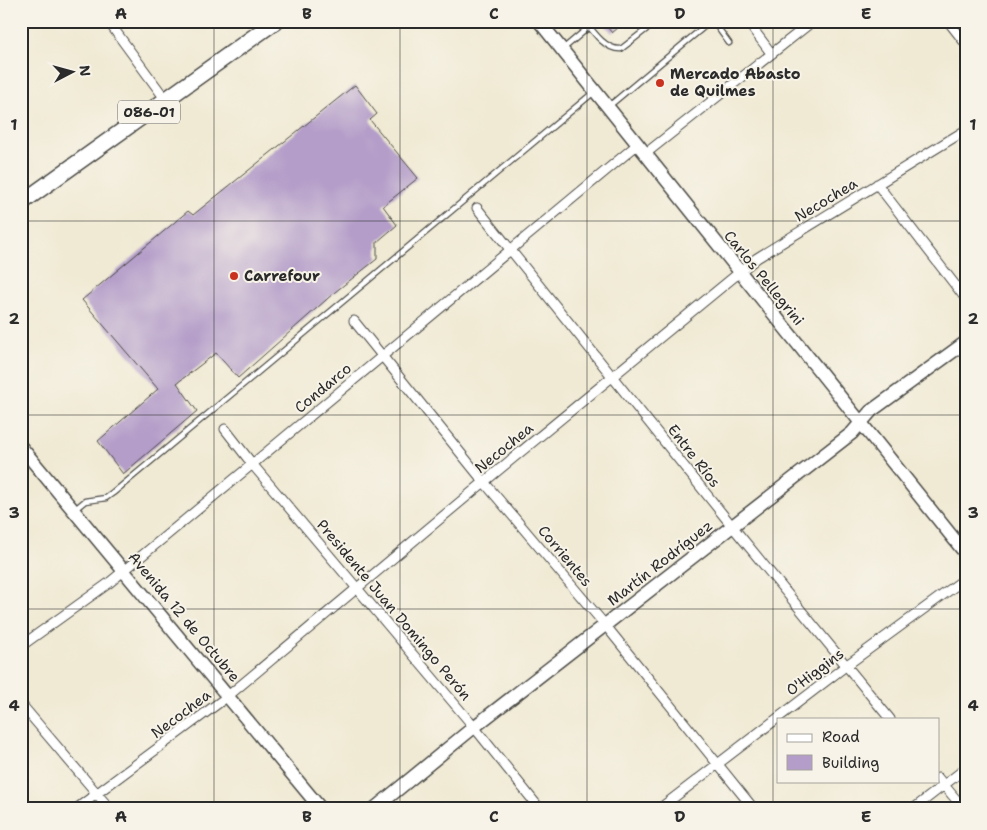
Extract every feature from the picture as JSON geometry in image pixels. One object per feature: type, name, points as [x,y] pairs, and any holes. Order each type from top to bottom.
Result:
[{"type":"main road","name":"086-01","points":[[21,203],[276,21]]},
{"type":"street","points":[[108,21],[166,100]]},
{"type":"street","name":"Carlos Pellegrini","points":[[539,21],[966,554]]},
{"type":"street","points":[[747,21],[770,53]]},
{"type":"street","name":"Condarco","points":[[21,646],[124,571],[510,249],[813,21]]},
{"type":"street","points":[[948,21],[966,44]]},
{"type":"street","name":"Necochea","points":[[76,809],[228,696],[484,482],[757,258],[966,130]]},
{"type":"street","points":[[878,184],[966,300]]},
{"type":"street","name":"Entre Ríos","points":[[477,208],[732,526],[889,718]]},
{"type":"street","name":"Corrientes","points":[[354,321],[484,482],[606,626],[754,809]]},
{"type":"street","name":"Martín Rodríguez","points":[[374,809],[474,727],[852,433],[871,411],[966,342]]},
{"type":"street","name":"Presidente Juan Domingo Perón","points":[[225,429],[253,465],[474,727],[540,809]]},
{"type":"street","name":"Avenida 12 de Octubre","points":[[21,447],[321,809]]},
{"type":"street","name":"O'Higgins","points":[[778,718],[966,578]]},
{"type":"street","points":[[21,704],[110,809]]},
{"type":"street","name":"O'Higgins","points":[[659,809],[777,719]]},
{"type":"street","points":[[913,809],[941,781],[966,768]]},
{"type":"street","points":[[941,781],[964,809]]},
{"type":"lane","points":[[585,21],[610,48],[621,49],[657,21]]},
{"type":"lane","points":[[608,106],[712,21],[729,43]]},
{"type":"lane","points":[[562,50],[589,26]]},
{"type":"lane","points":[[74,510],[85,501],[106,498],[113,493],[596,92]]},
{"type":"building","points":[[602,21],[626,21],[612,33]]},
{"type":"building","name":"Carrefour","points":[[355,85],[377,114],[370,120],[418,178],[383,206],[397,225],[377,242],[377,259],[335,292],[238,378],[216,353],[177,383],[197,411],[123,474],[98,441],[158,389],[82,300],[188,211],[193,215]]},
{"type":"place","name":"Mercado Abasto de Quilmes","points":[[660,83]]},
{"type":"place","name":"Carrefour","points":[[234,276]]}]
